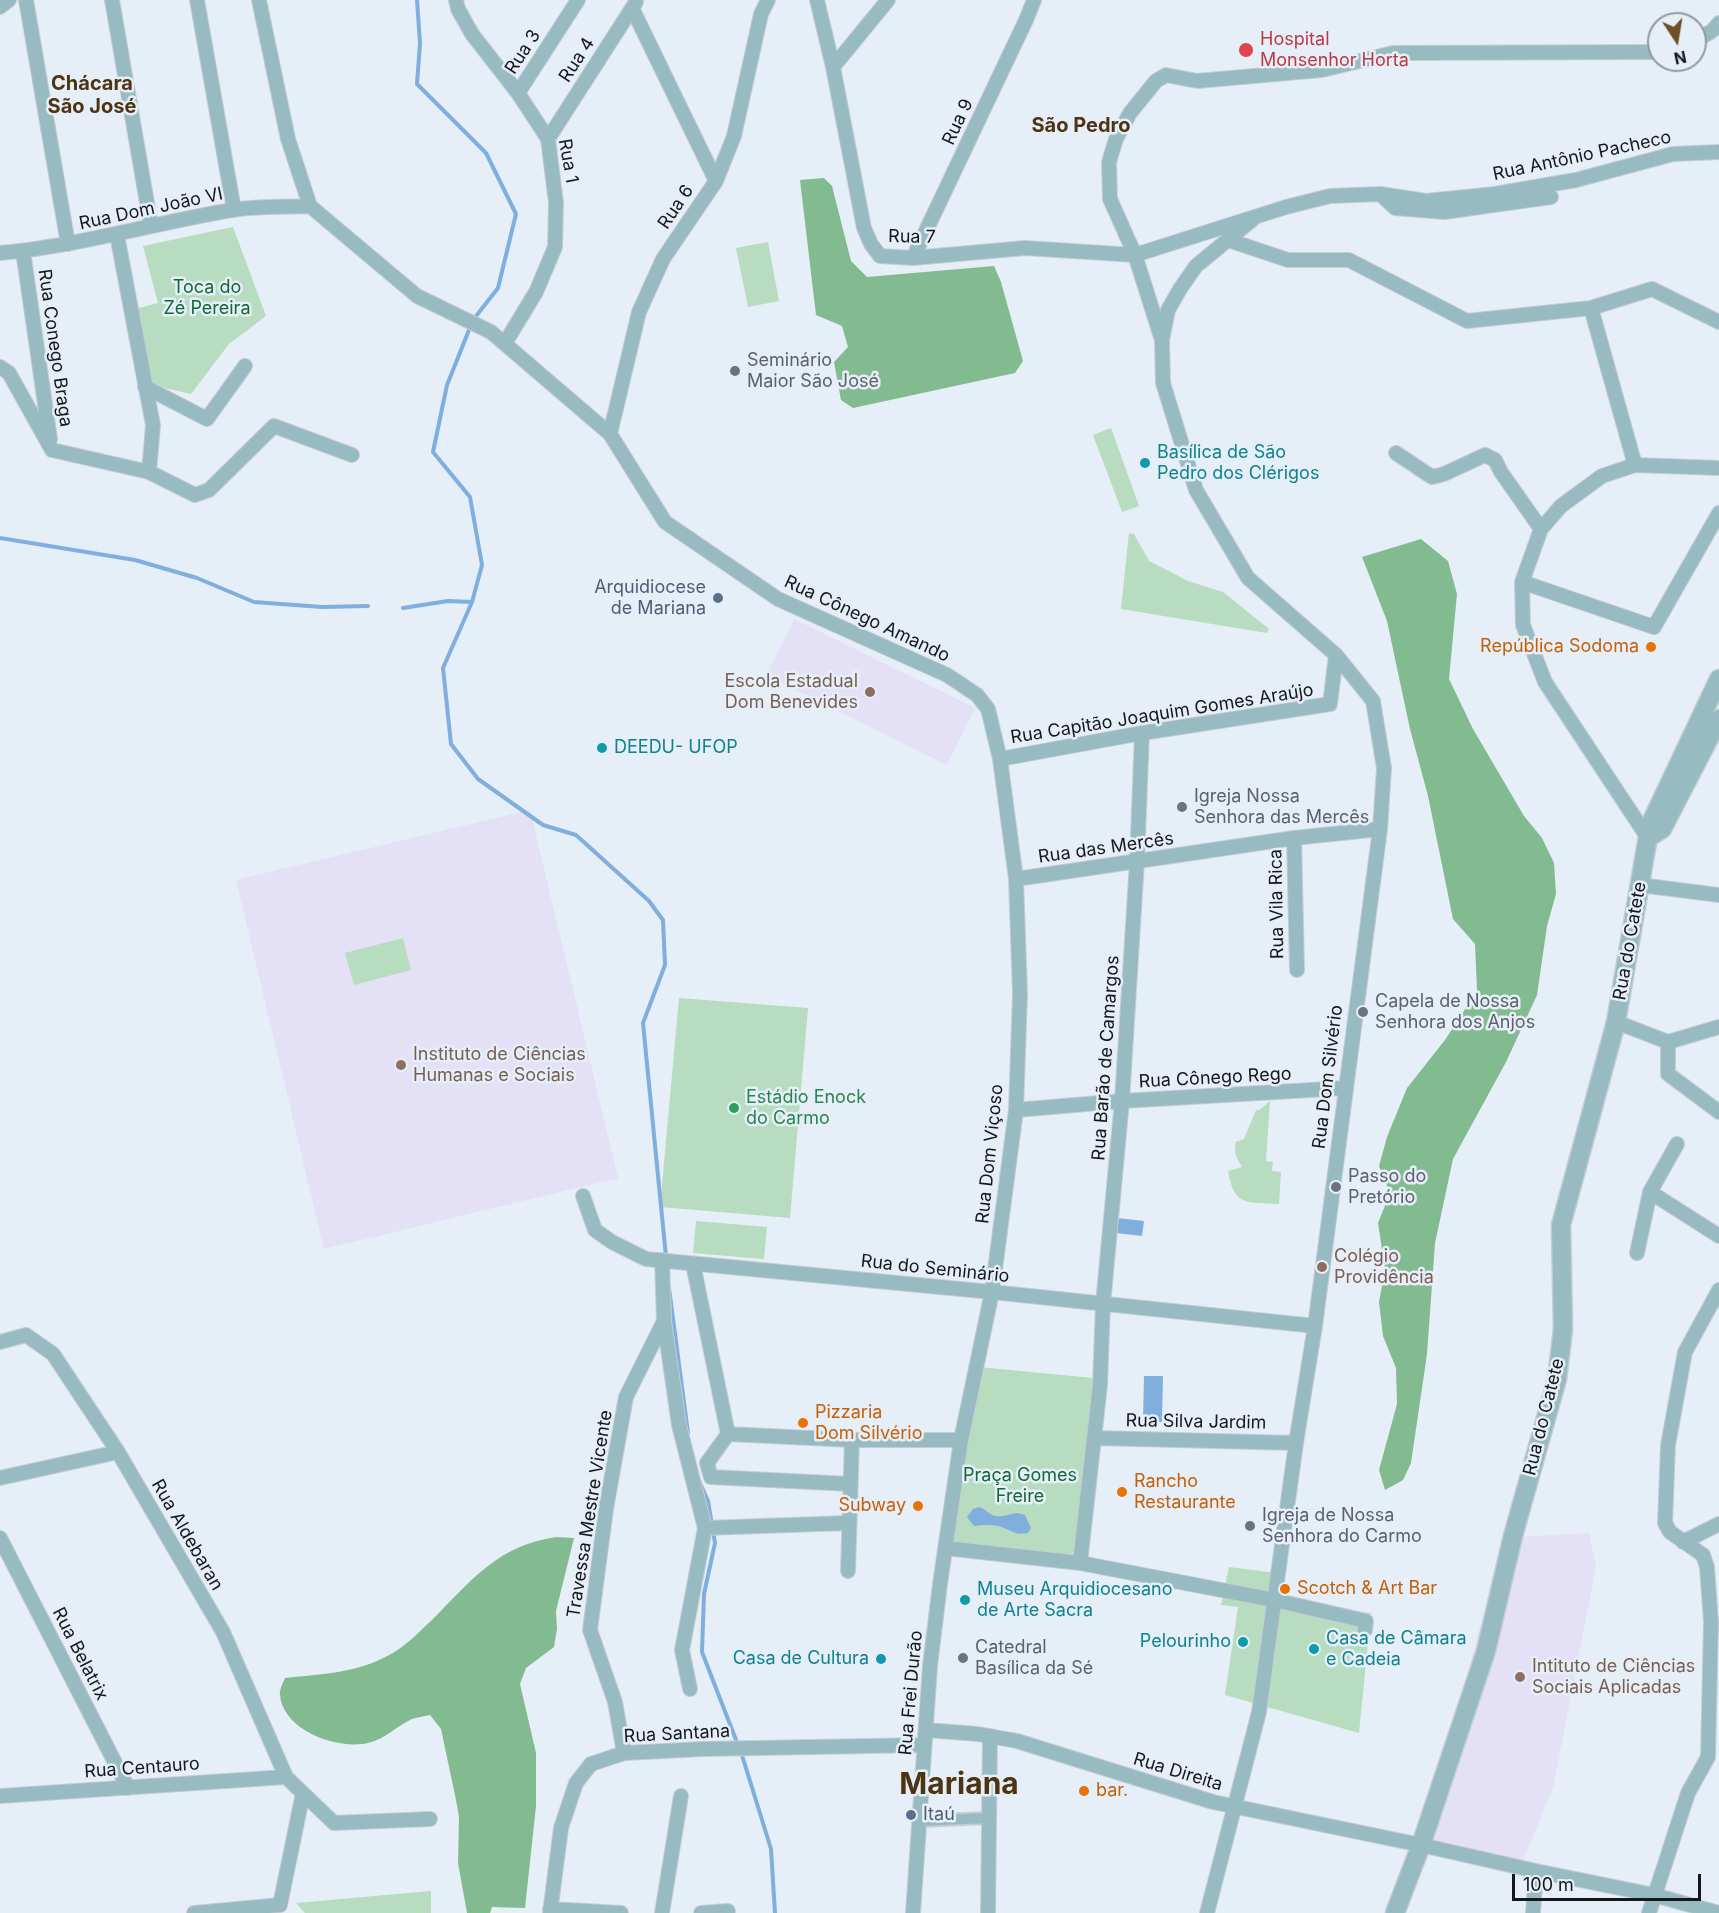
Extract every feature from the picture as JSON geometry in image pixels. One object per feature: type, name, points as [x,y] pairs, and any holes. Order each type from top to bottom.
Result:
[{"type":"street","points":[[0,7],[9,0]]},
{"type":"street","points":[[26,0],[68,244]]},
{"type":"street","points":[[112,0],[151,226]]},
{"type":"street","points":[[196,0],[234,210]]},
{"type":"street","points":[[259,0],[288,139],[310,206]]},
{"type":"street","name":"Rua 1","points":[[456,0],[458,9],[472,34],[518,93],[548,139],[556,203],[555,247],[536,292],[505,343]]},
{"type":"street","name":"Rua 3","points":[[518,93],[578,0]]},
{"type":"street","name":"Rua 6","points":[[610,434],[639,312],[663,259],[716,181],[734,135],[761,14],[768,0]]},
{"type":"street","name":"Rua 7","points":[[817,0],[833,67],[864,228],[871,244],[880,256],[913,258],[1025,248],[1135,255]]},
{"type":"street","points":[[833,67],[888,0]]},
{"type":"street","name":"Rua 9","points":[[913,258],[1034,0]]},
{"type":"street","points":[[635,4],[716,181]]},
{"type":"street","name":"Rua 4","points":[[548,139],[635,4]]},
{"type":"street","points":[[1707,35],[1719,23]]},
{"type":"street","points":[[1162,340],[1135,255],[1110,199],[1109,162],[1116,139],[1130,114],[1156,81],[1166,75],[1197,81],[1239,78],[1332,68],[1393,53],[1647,52]]},
{"type":"street","name":"Rua Antônio Pacheco","points":[[1135,255],[1286,207],[1330,196],[1380,194],[1426,201],[1495,194],[1576,180],[1673,154],[1719,152]]},
{"type":"street","name":"Rua Antônio Pacheco","points":[[1380,194],[1395,208],[1444,212],[1551,197]]},
{"type":"street","name":"Rua Dom João VI","points":[[0,253],[117,235],[234,210],[310,206]]},
{"type":"street","name":"Rua Cônego Amando","points":[[310,206],[417,297],[490,332],[505,343],[610,434],[665,522],[778,599],[947,675],[977,695],[988,709],[1000,759]]},
{"type":"street","name":"Rua Antônio Pacheco","points":[[1253,219],[1196,266],[1168,310],[1162,340],[1163,383],[1196,490],[1248,578],[1272,600]]},
{"type":"street","points":[[117,235],[153,425],[149,472]]},
{"type":"street","points":[[1228,240],[1288,260],[1349,260],[1467,321],[1591,308],[1652,288],[1719,322]]},
{"type":"street","name":"Rua Conego Braga","points":[[23,251],[52,450]]},
{"type":"street","points":[[1591,308],[1635,465]]},
{"type":"street","points":[[0,366],[9,373],[52,450],[149,472],[195,495],[209,490],[274,426],[352,455]]},
{"type":"street","points":[[146,387],[207,419],[245,366]]},
{"type":"street","points":[[1396,453],[1432,477],[1444,474],[1485,455],[1495,460],[1541,529]]},
{"type":"street","points":[[1719,468],[1635,465],[1602,476],[1561,506],[1541,529],[1522,582],[1523,625],[1545,682],[1648,838],[1662,829],[1719,719]]},
{"type":"street","points":[[1522,582],[1654,627],[1719,513]]},
{"type":"street","name":"Rua Dom Silvério","points":[[1207,1913],[1259,1712],[1314,1326],[1380,829],[1384,768],[1374,702],[1336,655],[1272,600]]},
{"type":"street","name":"Rua Capitão Joaquim Gomes Araújo","points":[[1000,759],[1142,733],[1330,704],[1336,655]]},
{"type":"street","name":"Rua do Catete","points":[[1395,1913],[1421,1845],[1486,1651],[1513,1536],[1557,1379],[1563,1329],[1561,1225],[1616,1022],[1650,825],[1719,679]]},
{"type":"street","name":"Rua Barão de Camargos","points":[[1095,1438],[1100,1386],[1103,1304],[1122,1101],[1137,861],[1142,733]]},
{"type":"street","name":"Rua Dom Viçoso","points":[[945,1548],[961,1440],[992,1292],[1016,1110],[1020,994],[1016,879],[1000,759]]},
{"type":"street","name":"Rua das Mercês","points":[[1016,879],[1294,838],[1380,829]]},
{"type":"street","name":"Rua Vila Rica","points":[[1294,838],[1297,970]]},
{"type":"street","points":[[1640,885],[1719,895]]},
{"type":"street","points":[[1616,1022],[1668,1042],[1719,1027]]},
{"type":"street","points":[[1668,1042],[1668,1074],[1719,1112]]},
{"type":"street","name":"Rua Cônego Rego","points":[[1016,1110],[1122,1101],[1345,1088]]},
{"type":"street","points":[[1637,1253],[1650,1192],[1677,1144]]},
{"type":"street","points":[[1650,1192],[1719,1236]]},
{"type":"street","name":"Rua do Seminário","points":[[584,1196],[595,1230],[612,1242],[646,1259],[1314,1326]]},
{"type":"street","points":[[662,1260],[664,1321],[679,1425],[705,1528],[682,1650],[690,1689]]},
{"type":"street","points":[[686,1263],[729,1434]]},
{"type":"street","points":[[1649,1913],[1688,1793],[1708,1757],[1715,1622],[1707,1568],[1703,1555],[1670,1532],[1665,1523],[1668,1445],[1685,1352],[1719,1290]]},
{"type":"street","name":"Travessa Mestre Vicente","points":[[624,1753],[615,1702],[590,1630],[606,1509],[626,1397],[664,1321]]},
{"type":"street","name":"Rua Aldebaran","points":[[0,1342],[26,1335],[53,1354],[118,1452],[223,1632],[286,1777],[334,1823],[430,1819]]},
{"type":"street","points":[[729,1434],[852,1440],[961,1440]]},
{"type":"street","points":[[729,1434],[707,1463],[711,1477],[850,1484]]},
{"type":"street","points":[[1080,1563],[1095,1438]]},
{"type":"street","name":"Rua Silva Jardim","points":[[1095,1438],[1296,1443]]},
{"type":"street","points":[[848,1571],[852,1440]]},
{"type":"street","points":[[0,1478],[118,1452]]},
{"type":"street","points":[[705,1528],[848,1523]]},
{"type":"street","points":[[1683,1542],[1719,1524]]},
{"type":"street","name":"Rua Belatrix","points":[[0,1538],[128,1788]]},
{"type":"street","points":[[945,1548],[1080,1563],[1275,1600],[1366,1621],[1365,1630]]},
{"type":"street","name":"Rua Frei Durão","points":[[913,1913],[930,1666],[945,1548]]},
{"type":"street","name":"Rua Direita","points":[[926,1730],[990,1736],[1051,1750],[1187,1795],[1235,1808],[1654,1895],[1719,1913]]},
{"type":"street","points":[[988,1913],[990,1736]]},
{"type":"street","name":"Rua Santana","points":[[550,1911],[561,1828],[576,1783],[591,1764],[624,1753],[703,1749],[924,1745]]},
{"type":"street","name":"Rua Centauro","points":[[0,1796],[286,1777]]},
{"type":"street","points":[[194,1913],[280,1905],[303,1793]]},
{"type":"street","points":[[662,1913],[681,1796]]},
{"type":"street","points":[[918,1821],[988,1818]]},
{"type":"street","points":[[1533,1913],[1536,1871]]},
{"type":"street","points":[[550,1911],[621,1913]]},
{"type":"street","points":[[701,1913],[728,1911]]},
{"type":"shaded area","name":"Escola Estadual Dom Benevides","points":[[794,619],[975,708],[947,765],[766,675]]},
{"type":"shaded area","points":[[530,810],[618,1178],[324,1249],[236,880]]},
{"type":"shaded area","name":"Intituto de Ciências Sociais Aplicadas","points":[[1589,1533],[1596,1566],[1553,1788],[1522,1863],[1422,1840],[1504,1540],[1514,1537]]},
{"type":"green space","points":[[824,178],[832,186],[851,261],[867,277],[994,266],[1001,282],[1023,361],[1015,373],[853,408],[841,400],[834,362],[848,347],[842,326],[816,315],[800,180]]},
{"type":"green space","name":"Toca do Zé Pereira","points":[[233,227],[266,316],[229,344],[191,394],[139,382],[128,311],[158,303],[143,246]]},
{"type":"green space","points":[[768,242],[779,301],[748,307],[736,248]]},
{"type":"green space","points":[[1111,428],[1139,506],[1122,512],[1093,435]]},
{"type":"green space","points":[[1129,533],[1134,534],[1149,561],[1188,581],[1223,592],[1269,629],[1267,633],[1121,609]]},
{"type":"green space","points":[[1421,539],[1448,561],[1457,594],[1449,679],[1473,729],[1524,816],[1542,838],[1554,863],[1556,894],[1547,926],[1537,995],[1506,1062],[1453,1159],[1435,1243],[1427,1354],[1411,1463],[1403,1480],[1385,1490],[1379,1470],[1397,1404],[1396,1368],[1383,1336],[1379,1302],[1385,1269],[1378,1223],[1390,1193],[1379,1166],[1387,1137],[1407,1088],[1445,1040],[1477,991],[1475,944],[1453,919],[1428,796],[1410,729],[1387,621],[1362,557]]},
{"type":"green space","points":[[403,938],[411,970],[354,985],[345,953]]},
{"type":"green space","name":"Estádio Enock do Carmo","points":[[679,998],[808,1008],[790,1218],[660,1207]]},
{"type":"green space","points":[[1270,1101],[1266,1161],[1273,1162],[1272,1171],[1281,1172],[1279,1204],[1250,1202],[1238,1197],[1228,1171],[1242,1167],[1235,1153],[1236,1142],[1244,1139],[1256,1110]]},
{"type":"green space","points":[[696,1221],[767,1227],[764,1259],[693,1253]]},
{"type":"green space","name":"Praça Gomes Freire","points":[[979,1367],[1093,1378],[1077,1560],[946,1540]]},
{"type":"green space","points":[[556,1537],[574,1538],[556,1611],[557,1629],[554,1647],[526,1668],[520,1684],[536,1753],[536,1806],[525,1908],[492,1907],[490,1913],[467,1913],[458,1863],[459,1817],[456,1800],[441,1729],[430,1715],[412,1719],[368,1743],[342,1744],[301,1728],[283,1708],[280,1691],[285,1678],[353,1669],[391,1654],[413,1638],[487,1566],[518,1548],[535,1541]]},
{"type":"green space","points":[[1229,1567],[1277,1573],[1274,1605],[1371,1613],[1359,1733],[1225,1695],[1238,1607],[1221,1605]]},
{"type":"green space","points":[[431,1891],[431,1913],[305,1913],[296,1903]]},
{"type":"water","points":[[1117,1218],[1144,1221],[1142,1236],[1116,1233]]},
{"type":"water","points":[[1144,1376],[1163,1376],[1162,1422],[1143,1421]]},
{"type":"water","points":[[979,1507],[996,1516],[1016,1513],[1025,1515],[1031,1528],[1028,1533],[1020,1534],[997,1526],[974,1526],[967,1517],[973,1509]]},
{"type":"waterway","points":[[417,0],[420,43],[417,84],[486,153],[516,214],[498,288],[473,320],[447,385],[433,452],[470,497],[482,565],[472,602],[443,668],[451,744],[478,779],[543,825],[576,835],[649,901],[663,920],[665,965],[643,1023],[666,1257]]},
{"type":"waterway","points":[[0,538],[135,560],[197,578],[254,602],[322,607],[368,606]]},
{"type":"waterway","points":[[403,608],[448,601],[472,602]]},
{"type":"waterway","points":[[669,1288],[688,1433]]},
{"type":"waterway","points":[[699,1481],[708,1501],[715,1543],[704,1594],[702,1652],[738,1745]]},
{"type":"waterway","points":[[741,1752],[771,1849],[775,1913]]},
{"type":"place","name":"Hospital Monsenhor Horta","points":[[1246,50]]},
{"type":"place","name":"Seminário Maior São José","points":[[735,371]]},
{"type":"place","name":"Basílica de São Pedro dos Clérigos","points":[[1145,463]]},
{"type":"place","name":"Arquidiocese de Mariana","points":[[718,598]]},
{"type":"place","name":"República Sodoma","points":[[1651,647]]},
{"type":"place","name":"Escola Estadual Dom Benevides","points":[[870,692]]},
{"type":"place","name":"DEEDU- UFOP","points":[[602,748]]},
{"type":"place","name":"Igreja Nossa Senhora das Mercês","points":[[1182,807]]},
{"type":"place","name":"Capela de Nossa Senhora dos Anjos","points":[[1363,1012]]},
{"type":"place","name":"Instituto de Ciências Humanas e Sociais","points":[[401,1065]]},
{"type":"place","name":"Estádio Enock do Carmo","points":[[734,1108]]},
{"type":"place","name":"Passo do Pretório","points":[[1336,1187]]},
{"type":"place","name":"Colégio Providência","points":[[1322,1267]]},
{"type":"place","name":"Pizzaria Dom Silvério","points":[[803,1423]]},
{"type":"place","name":"Rancho Restaurante","points":[[1122,1492]]},
{"type":"place","name":"Subway","points":[[918,1506]]},
{"type":"place","name":"Igreja de Nossa Senhora do Carmo","points":[[1250,1526]]},
{"type":"place","name":"Scotch & Art Bar","points":[[1285,1589]]},
{"type":"place","name":"Museu Arquidiocesano de Arte Sacra","points":[[965,1600]]},
{"type":"place","name":"Pelourinho","points":[[1243,1642]]},
{"type":"place","name":"Casa de Câmara e Cadeia","points":[[1314,1649]]},
{"type":"place","name":"Catedral Basílica da Sé","points":[[963,1658]]},
{"type":"place","name":"Casa de Cultura","points":[[881,1659]]},
{"type":"place","name":"Intituto de Ciências Sociais Aplicadas","points":[[1520,1677]]},
{"type":"place","name":"bar.","points":[[1084,1791]]},
{"type":"place","name":"Itaú","points":[[911,1815]]},
{"type":"district","name":"Chácara São José","points":[[92,96]]},
{"type":"district","name":"São Pedro","points":[[1081,126]]},
{"type":"district","name":"Mariana","points":[[959,1785]]}]
